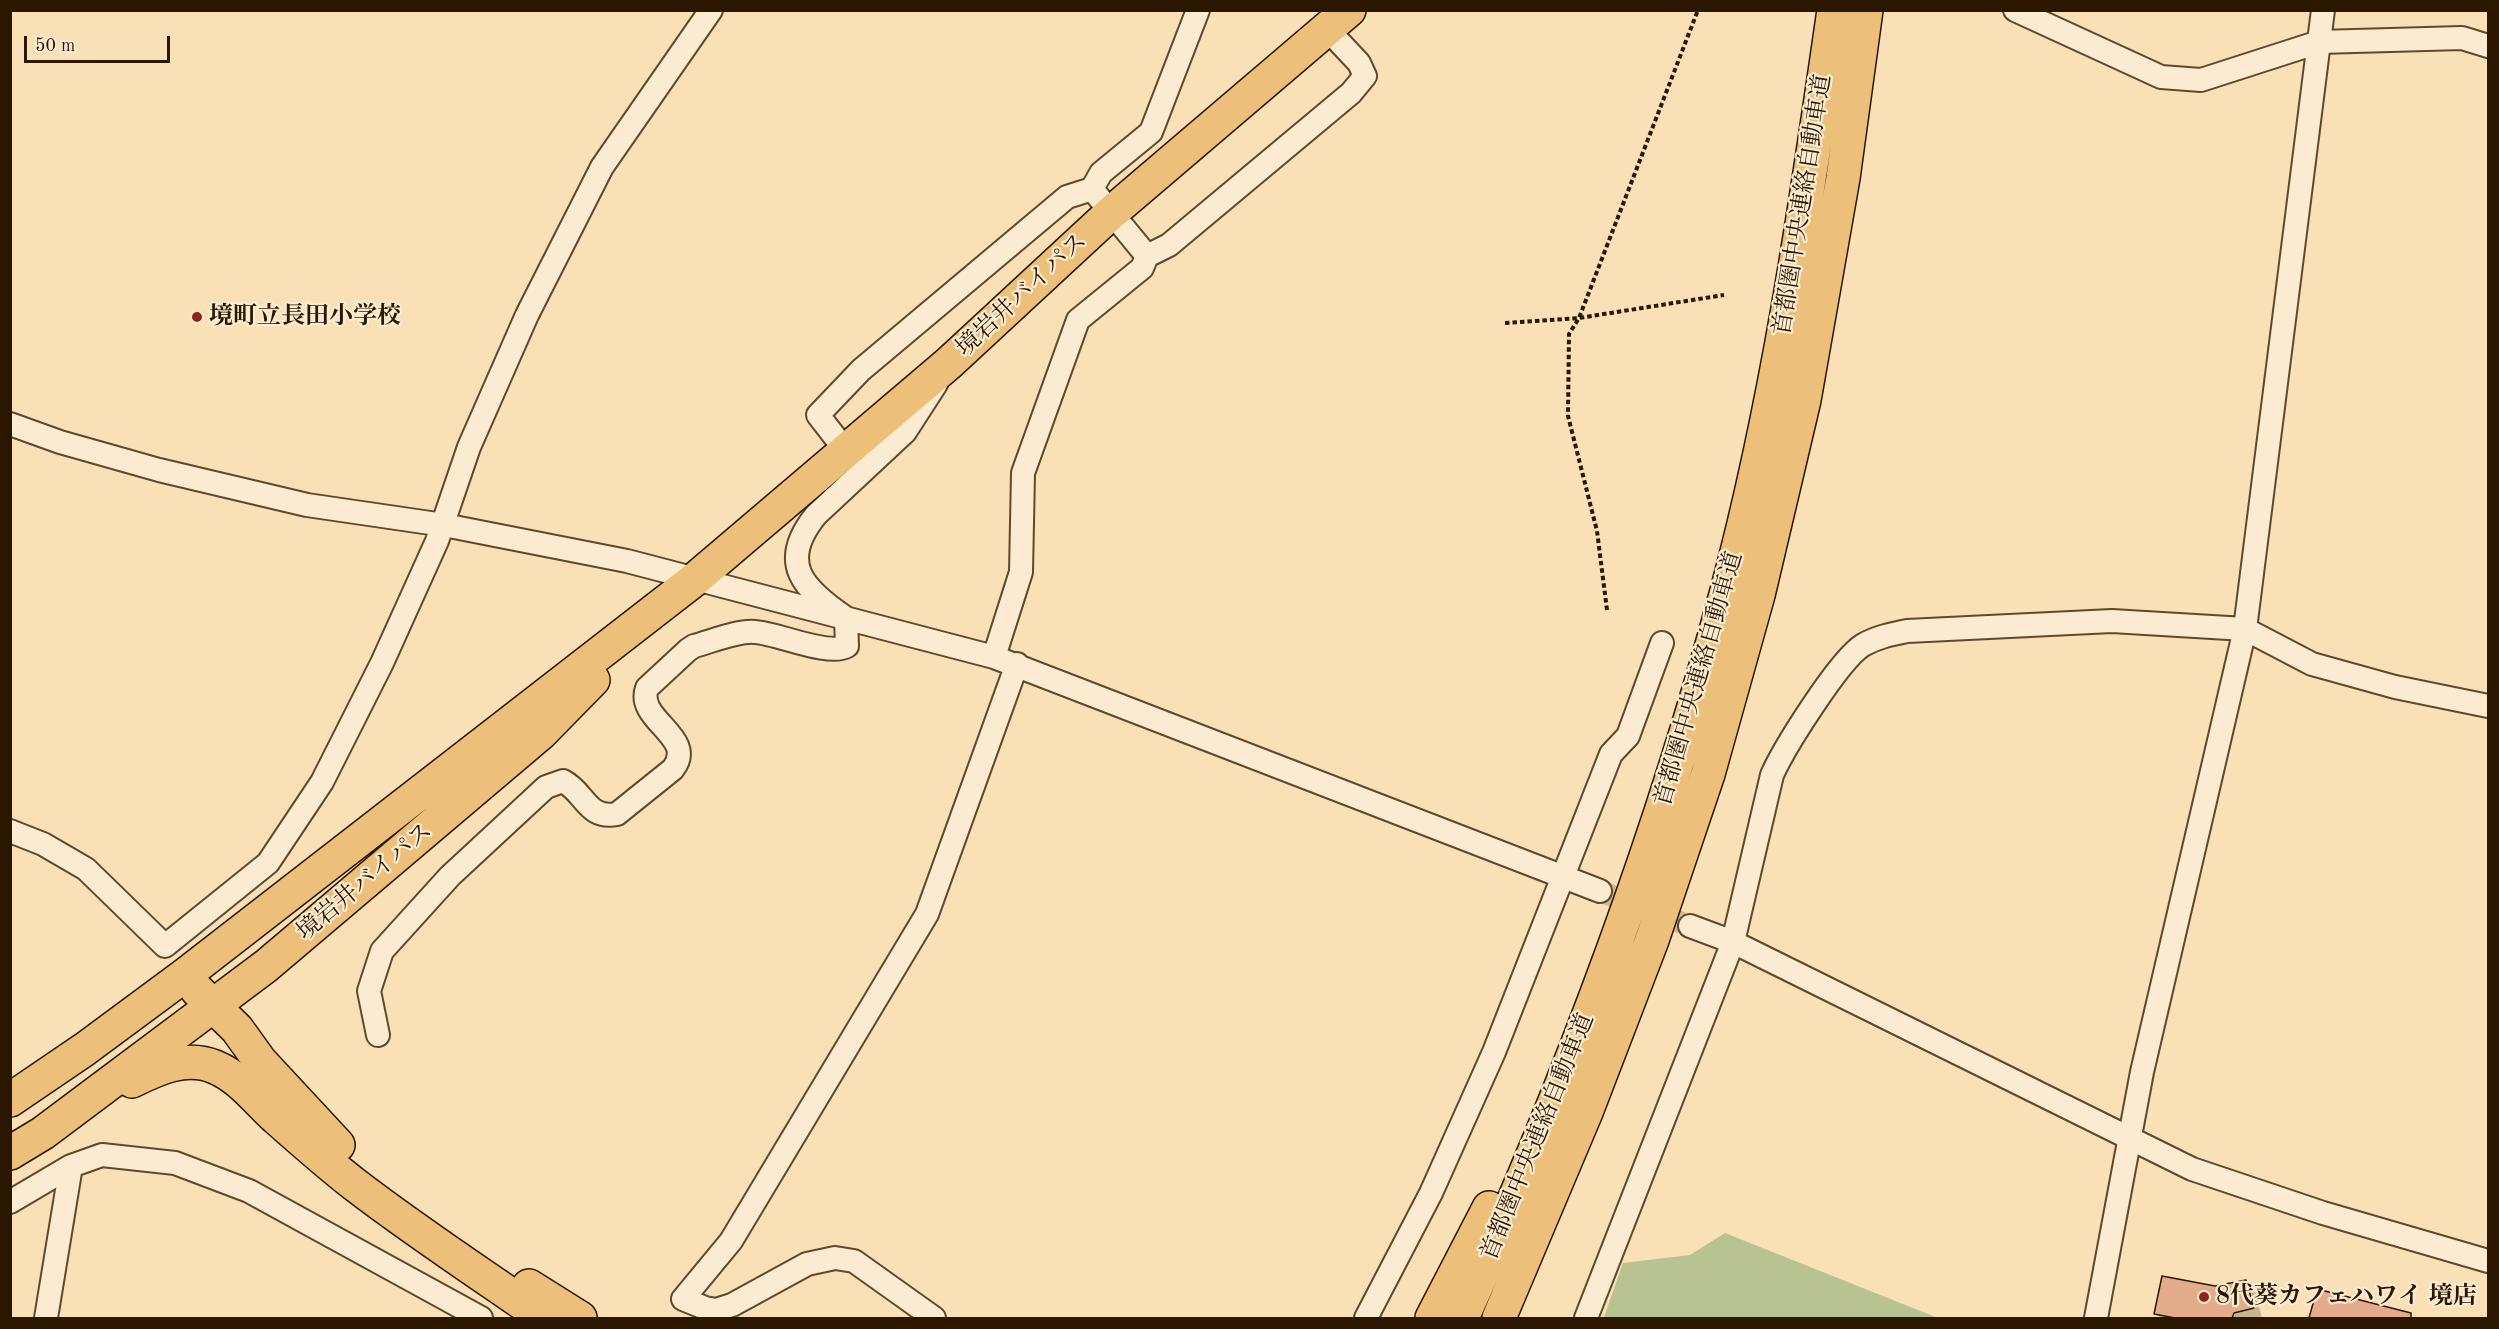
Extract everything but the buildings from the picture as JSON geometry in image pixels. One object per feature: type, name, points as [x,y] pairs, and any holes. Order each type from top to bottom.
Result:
[{"type":"highway","name":"首都圏中央連絡自動車道","points":[[1462,1318],[1554,1102],[1620,932],[1678,762],[1730,577],[1772,396],[1810,172],[1834,10]]},
{"type":"highway","name":"首都圏中央連絡自動車道","points":[[1498,1318],[1586,1113],[1652,940],[1708,774],[1755,607],[1804,400],[1843,178],[1866,10]]},
{"type":"highway","name":"境岩井バイパス","points":[[10,1100],[86,1049],[185,975],[694,580],[949,363],[1101,201],[1338,20]]},
{"type":"highway","name":"境岩井バイパス","points":[[10,1153],[43,1132],[266,966],[541,733],[694,580]]},
{"type":"highway","points":[[1432,1318],[1505,1178],[1620,932]]},
{"type":"highway","points":[[185,975],[212,1007],[237,1029],[260,1061],[329,1137],[402,1197],[564,1311],[580,1318]]},
{"type":"highway","points":[[212,1007],[233,1050],[311,1146]]},
{"type":"highway","points":[[43,1132],[63,1125],[111,1092],[159,1067],[181,1063],[201,1063],[216,1067],[240,1082],[274,1115],[353,1183],[544,1318]]},
{"type":"street","points":[[10,831],[43,844],[86,869],[165,946],[268,863],[322,782],[382,663],[444,525],[469,447],[526,315],[602,167],[711,10]]},
{"type":"street","points":[[1147,256],[1101,201],[1101,173],[1150,132],[1198,10]]},
{"type":"street","points":[[2015,10],[2161,77],[2201,80],[2319,42],[2462,38],[2488,46]]},
{"type":"street","points":[[2096,1318],[2127,1139],[2245,629],[2323,10]]},
{"type":"street","points":[[994,657],[1021,572],[1023,473],[1078,320],[1142,268],[1147,256],[1169,245],[1351,93],[1365,76],[1338,20]]},
{"type":"street","points":[[846,451],[818,415],[861,370],[1067,197],[1101,201]]},
{"type":"street","points":[[378,1035],[369,991],[382,951],[450,876],[546,787],[563,781],[571,785],[590,810],[608,816],[617,814],[673,770],[679,761],[679,751],[673,737],[645,705],[644,695],[647,688],[688,650],[694,646],[753,631],[841,650],[847,646],[849,639],[846,618],[822,602],[800,576],[796,563],[798,544],[804,530],[816,515],[905,432],[949,363]]},
{"type":"street","points":[[10,424],[60,442],[182,476],[306,505],[444,525],[618,559],[994,657],[1600,891]]},
{"type":"street","points":[[1586,1318],[1733,942],[1777,766],[1840,669],[1861,646],[1880,637],[1907,631],[2112,621],[2245,629],[2312,664],[2395,687],[2488,706]]},
{"type":"street","points":[[1366,1318],[1431,1193],[1494,1052],[1611,754],[1628,736],[1662,643]]},
{"type":"street","points":[[934,1318],[854,1261],[835,1258],[807,1264],[732,1305],[716,1310],[683,1299],[731,1241],[927,914],[1017,664]]},
{"type":"street","points":[[1690,926],[1733,942],[2127,1139],[2192,1169],[2247,1189],[2488,1262]]},
{"type":"street","points":[[10,1202],[71,1166],[102,1155],[175,1163],[249,1191],[481,1318]]},
{"type":"street","points":[[46,1318],[71,1166]]},
{"type":"path","points":[[1607,610],[1597,531],[1568,416],[1569,334],[1579,318],[1698,10]]},
{"type":"path","points":[[1505,323],[1579,318],[1724,295]]},
{"type":"green space","points":[[1725,1233],[1938,1318],[1604,1317],[1623,1263],[1690,1255]]},
{"type":"tunnel","points":[[1600,891],[1690,926]]},
{"type":"place","name":"境町立長田小学校","points":[[197,317]]},
{"type":"place","name":"8代葵カフェハワイ 境店","points":[[2204,1297]]}]
